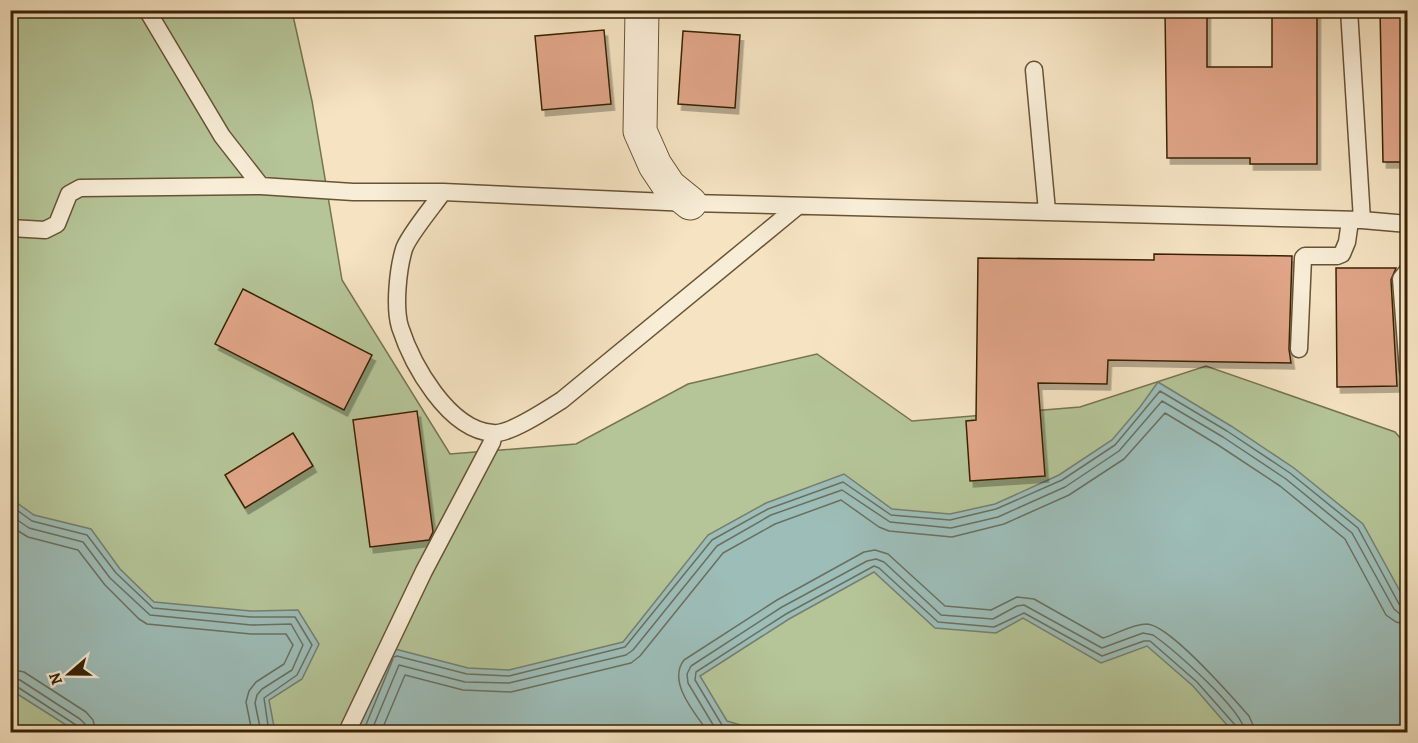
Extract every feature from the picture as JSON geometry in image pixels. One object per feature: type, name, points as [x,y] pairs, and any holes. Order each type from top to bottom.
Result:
[{"type":"street","points":[[642,10],[640,131],[655,165],[669,186],[690,203]]},
{"type":"lane","points":[[147,10],[222,136],[261,186]]},
{"type":"lane","points":[[1299,350],[1303,258],[1342,254],[1356,221],[1349,10]]},
{"type":"lane","points":[[1034,70],[1047,211]]},
{"type":"lane","points":[[10,228],[45,230],[57,224],[69,194],[80,188],[261,186],[353,192],[442,192],[690,203],[1047,211],[1356,221],[1407,225]]},
{"type":"lane","points":[[442,192],[404,248],[397,289],[399,325],[423,375],[447,409],[471,427],[494,434],[534,419],[562,400],[798,206]]},
{"type":"lane","points":[[1407,270],[1401,279],[1407,371]]},
{"type":"lane","points":[[348,732],[424,571],[492,442],[494,434]]},
{"type":"green space","points":[[10,11],[292,11],[312,101],[342,280],[450,454],[576,444],[688,384],[817,354],[912,421],[1080,407],[1206,366],[1395,432],[1408,447],[1407,732],[11,732]]},
{"type":"water","points":[[1158,382],[1231,426],[1294,468],[1363,524],[1407,604],[1407,732],[1233,732],[1193,686],[1147,646],[1101,663],[1023,618],[996,633],[935,628],[874,572],[789,619],[700,676],[727,721],[764,732],[357,732],[391,648],[468,668],[509,670],[623,642],[708,535],[766,503],[844,474],[892,509],[950,514],[995,504],[1059,475],[1112,440]]},
{"type":"water","points":[[10,498],[34,515],[91,529],[120,569],[154,602],[251,611],[298,610],[319,644],[302,679],[269,700],[275,732],[77,732],[11,690]]},
{"type":"building","points":[[1165,10],[1207,10],[1207,67],[1272,67],[1272,10],[1317,10],[1317,164],[1250,164],[1250,158],[1167,158]]},
{"type":"building","points":[[1380,10],[1407,10],[1407,162],[1383,162]]},
{"type":"building","points":[[604,30],[611,104],[542,110],[535,36]]},
{"type":"building","points":[[683,31],[740,35],[735,108],[678,104]]},
{"type":"building","points":[[1154,254],[1292,256],[1289,349],[1291,363],[1108,360],[1107,384],[1038,383],[1045,476],[970,481],[966,421],[976,420],[978,258],[1154,260]]},
{"type":"building","points":[[1336,268],[1396,268],[1391,280],[1397,386],[1337,387]]},
{"type":"building","points":[[243,289],[372,355],[344,410],[215,344]]},
{"type":"building","points":[[417,411],[433,532],[429,540],[370,547],[353,420]]},
{"type":"building","points":[[293,433],[313,466],[245,508],[225,475]]}]
